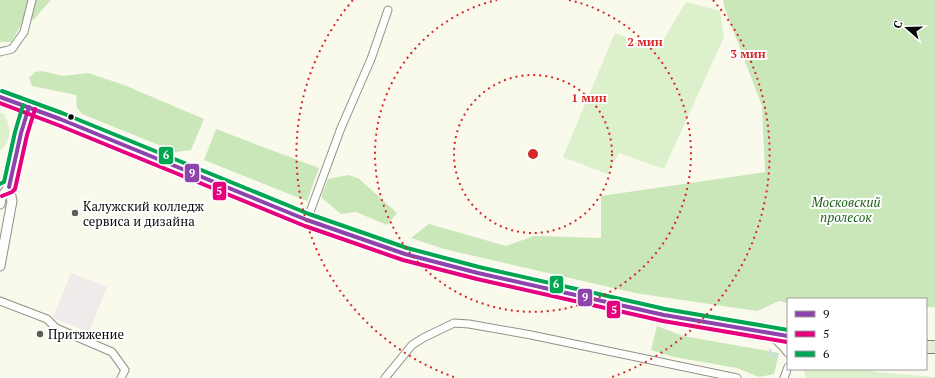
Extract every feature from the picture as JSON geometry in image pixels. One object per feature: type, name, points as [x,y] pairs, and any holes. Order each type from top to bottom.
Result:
[{"type":"main road","points":[[0,97],[60,119],[307,220],[405,254],[478,273],[664,314],[787,336]]},
{"type":"street","points":[[0,52],[12,48],[24,32],[32,0]]},
{"type":"street","points":[[307,220],[341,128],[372,59],[388,10]]},
{"type":"street","points":[[0,266],[12,201],[10,187],[21,133],[29,107]]},
{"type":"street","points":[[0,190],[10,187]]},
{"type":"street","points":[[0,204],[1,198],[10,187]]},
{"type":"street","points":[[0,301],[47,319],[56,328],[112,352],[125,370],[121,378]]},
{"type":"street","points":[[384,378],[412,345],[454,323],[469,324],[531,335],[737,378]]},
{"type":"street","points":[[768,333],[787,352]]},
{"type":"shaded area","points":[[71,273],[107,287],[89,332],[53,318]]},
{"type":"green space","points":[[0,0],[51,0],[34,19],[20,27],[11,42],[0,42]]},
{"type":"green space","name":"Московский пролесок","points":[[723,0],[935,0],[935,307],[927,307],[927,298],[787,298],[787,303],[779,301],[757,311],[635,293],[444,249],[411,238],[429,224],[506,246],[534,236],[601,238],[601,196],[765,172],[762,106]]},
{"type":"green space","points":[[686,2],[720,11],[724,37],[664,169],[619,153],[607,174],[563,157],[615,33],[658,49]]},
{"type":"green space","points":[[42,71],[63,76],[88,73],[124,85],[204,119],[191,150],[176,152],[82,114],[77,108],[76,95],[32,86],[29,78],[35,72]]},
{"type":"green space","points":[[0,112],[4,114],[9,128],[9,137],[5,146],[1,150],[0,150]]},
{"type":"green space","points":[[216,129],[319,168],[307,201],[204,160]]},
{"type":"green space","points":[[348,175],[358,178],[397,213],[387,225],[356,212],[341,214],[321,197],[328,179]]},
{"type":"green space","points":[[657,326],[683,336],[779,353],[774,374],[759,377],[737,368],[674,357],[651,350]]},
{"type":"green space","points":[[803,370],[870,370],[876,372],[935,377],[935,378],[806,378]]},
{"type":"waterway","points":[[770,350],[772,355],[777,355]]},
{"type":"transit line","name":"6","points":[[2,91],[62,113],[309,214],[407,248],[479,267],[665,309],[787,330]]},
{"type":"transit line","name":"9","points":[[0,97],[60,119],[307,220],[405,254],[478,273],[664,315],[787,336]]},
{"type":"transit line","name":"5","points":[[0,103],[58,125],[305,226],[403,260],[477,279],[663,321],[787,342]]},
{"type":"transit line","name":"6","points":[[0,184],[4,182],[15,132],[23,105]]},
{"type":"transit line","name":"9","points":[[9,187],[21,133],[29,107]]},
{"type":"transit line","name":"5","points":[[2,196],[12,192],[15,189],[27,135],[35,109]]},
{"type":"place","name":"Калужский колледж сервиса и дизайна","points":[[75,213]]},
{"type":"place","name":"Притяжение","points":[[40,334]]}]
